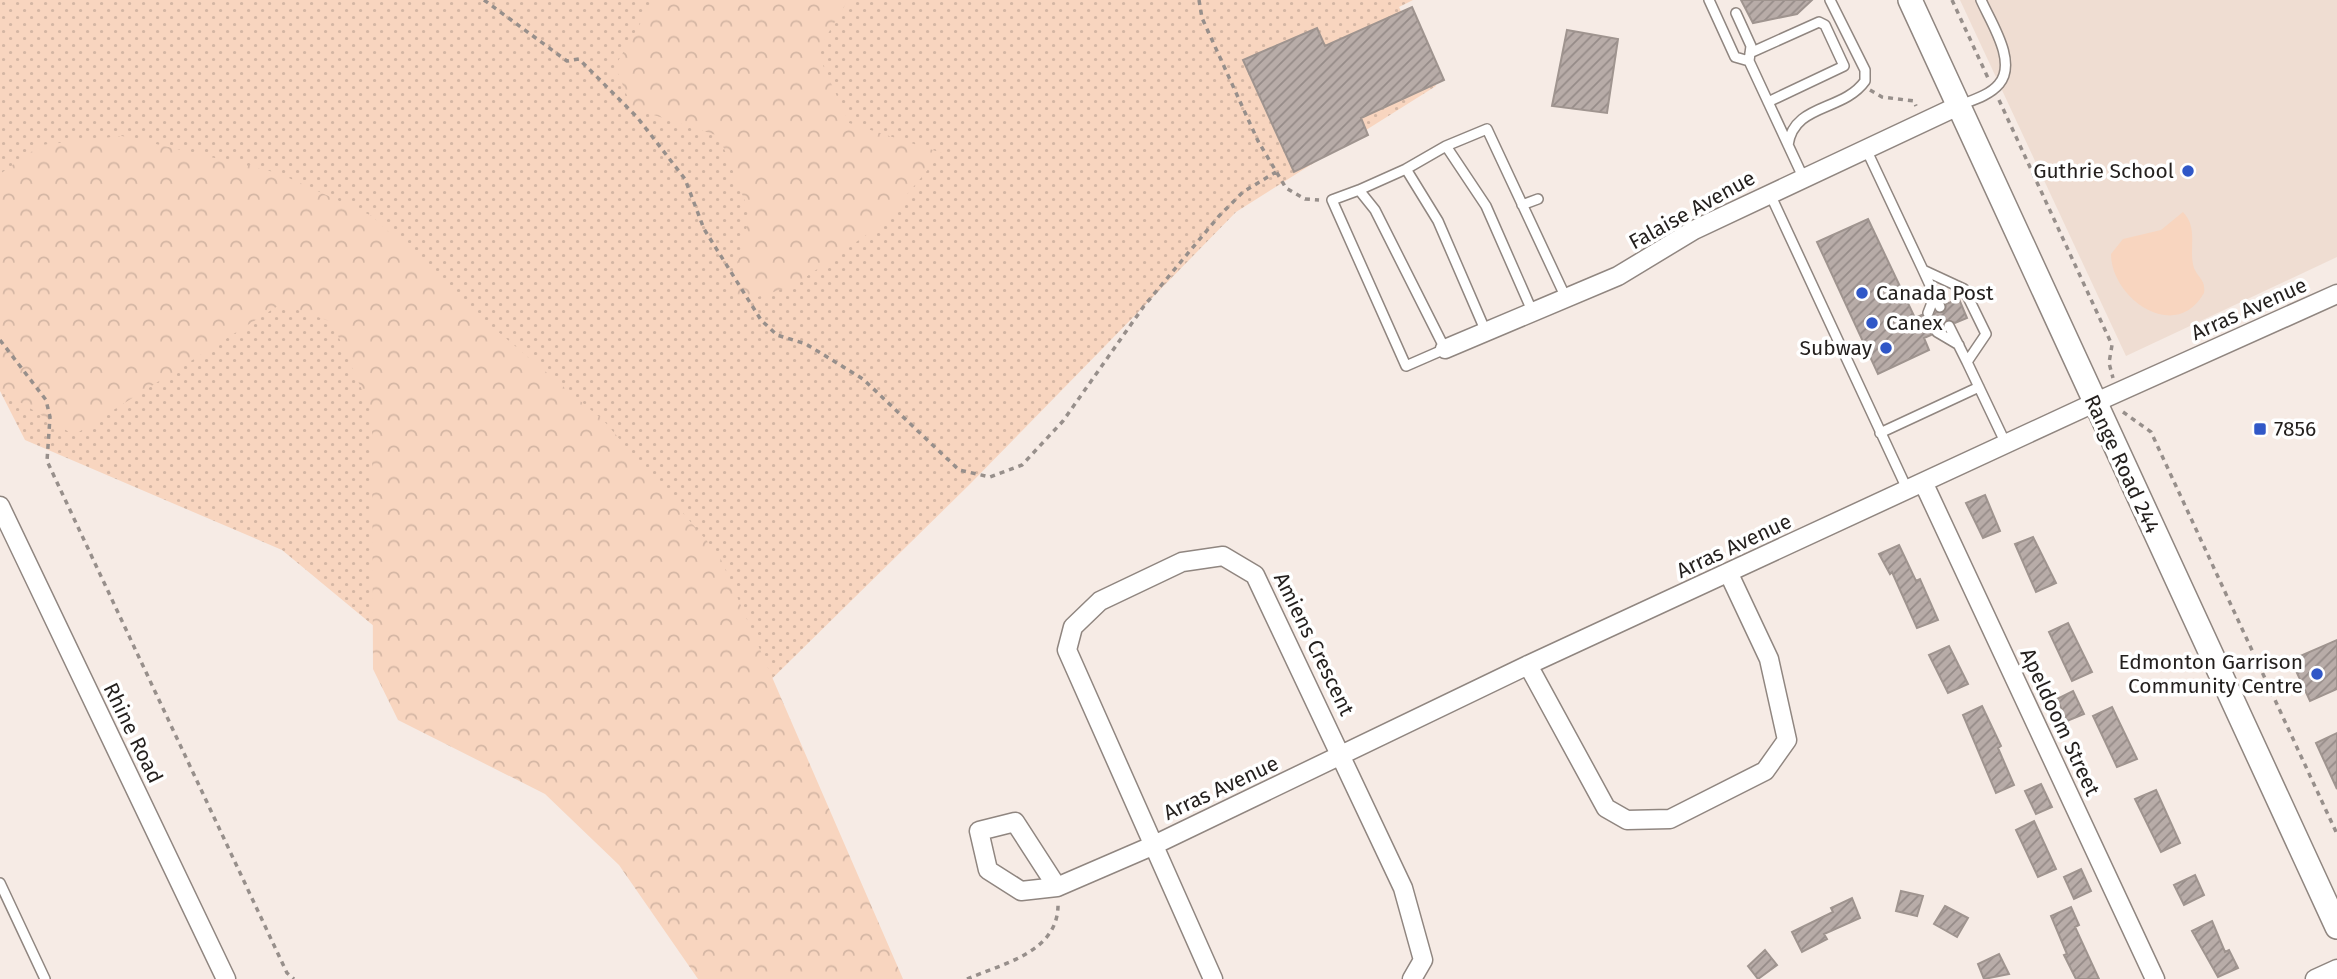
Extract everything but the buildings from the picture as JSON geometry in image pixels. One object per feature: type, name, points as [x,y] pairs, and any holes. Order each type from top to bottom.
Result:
[{"type":"street","name":"Range Road 244","points":[[1910,0],[2337,927]]},
{"type":"street","name":"Falaise Avenue","points":[[1445,349],[1618,276],[1694,230],[1769,192],[1958,106]]},
{"type":"street","name":"Arras Avenue","points":[[1057,887],[1015,822],[979,831],[988,870],[1021,891],[1057,887],[1153,846],[1528,665],[2094,403],[2337,294]]},
{"type":"street","name":"Apeldoom Street","points":[[1916,487],[2155,979]]},
{"type":"street","name":"Rhine Road","points":[[0,506],[226,979]]},
{"type":"street","name":"Amiens Crescent","points":[[1213,979],[1067,650],[1073,627],[1100,601],[1182,562],[1223,556],[1255,575],[1404,888],[1423,960],[1412,979]]},
{"type":"street","points":[[1528,665],[1606,808],[1627,820],[1670,819],[1765,771],[1787,740],[1769,659],[1728,574]]},
{"type":"street","points":[[2315,979],[2337,969]]},
{"type":"lane","points":[[1709,0],[1735,57],[1750,57],[1819,22],[1825,26],[1844,66],[1768,102]]},
{"type":"lane","points":[[1788,145],[1790,130],[1797,121],[1852,95],[1862,86],[1866,70],[1830,0]]},
{"type":"lane","points":[[1958,106],[1993,89],[2004,77],[2006,58],[1981,0]]},
{"type":"lane","points":[[1736,13],[1751,46],[1750,57],[1768,102],[1803,177]]},
{"type":"lane","points":[[1359,190],[1376,210],[1445,349],[1406,366],[1332,200],[1406,169],[1446,146],[1487,129],[1566,298]]},
{"type":"lane","points":[[1446,146],[1486,206],[1533,313]]},
{"type":"lane","points":[[1865,148],[1940,307]]},
{"type":"lane","points":[[1406,169],[1438,221],[1486,332]]},
{"type":"lane","points":[[1769,192],[1881,433],[1916,487]]},
{"type":"lane","points":[[1522,205],[1538,199]]},
{"type":"lane","points":[[1923,270],[1965,289],[1986,334],[1967,362]]},
{"type":"lane","points":[[1928,313],[1935,295]]},
{"type":"lane","points":[[1949,326],[2006,444]]},
{"type":"lane","points":[[1937,332],[1959,345]]},
{"type":"lane","points":[[1881,433],[1979,387]]},
{"type":"lane","points":[[0,883],[45,979]]},
{"type":"path","points":[[484,0],[567,61],[579,59],[638,117],[685,179],[704,229],[769,328],[777,335],[806,344],[863,379],[959,470],[990,477],[1023,465],[1063,421],[1144,306],[1219,216],[1242,192],[1276,172]]},
{"type":"path","points":[[1199,0],[1202,18],[1258,141],[1286,188],[1305,199],[1332,200]]},
{"type":"path","points":[[1952,0],[2112,345],[2109,363],[2124,414],[2151,432],[2337,834]]},
{"type":"path","points":[[1862,86],[1882,97],[1914,101],[1923,121]]},
{"type":"path","points":[[0,340],[46,400],[50,417],[47,461],[281,960],[294,979]]},
{"type":"path","points":[[967,979],[1042,946],[1059,915],[1057,887]]},
{"type":"shaded area","name":"Guthrie School","points":[[1960,0],[2337,0],[2337,257],[2126,356]]},
{"type":"green space","points":[[0,0],[1413,0],[1399,7],[1436,86],[1236,212],[969,485],[619,829],[282,550],[25,440],[0,391]]},
{"type":"green space","points":[[654,0],[848,0],[817,52],[849,123],[942,153],[882,224],[793,286],[738,303],[731,288],[750,214],[719,136],[632,108],[615,66]]},
{"type":"green space","points":[[122,136],[278,173],[372,216],[464,303],[604,421],[719,555],[903,979],[698,979],[619,865],[545,794],[398,720],[373,669],[372,413],[332,322],[281,304],[74,435],[0,390],[0,174],[41,145]]},
{"type":"green space","points":[[2183,212],[2191,225],[2192,261],[2203,282],[2204,293],[2192,308],[2177,315],[2162,315],[2147,309],[2121,286],[2111,254],[2123,239],[2161,230]]},
{"type":"place","name":"Guthrie School","points":[[2188,171]]},
{"type":"place","name":"Canada Post","points":[[1862,293]]},
{"type":"place","name":"Canex","points":[[1872,323]]},
{"type":"place","name":"Subway","points":[[1886,348]]},
{"type":"place","name":"7856","points":[[2260,429]]},
{"type":"place","name":"Edmonton Garrison Community Centre","points":[[2317,674]]}]
